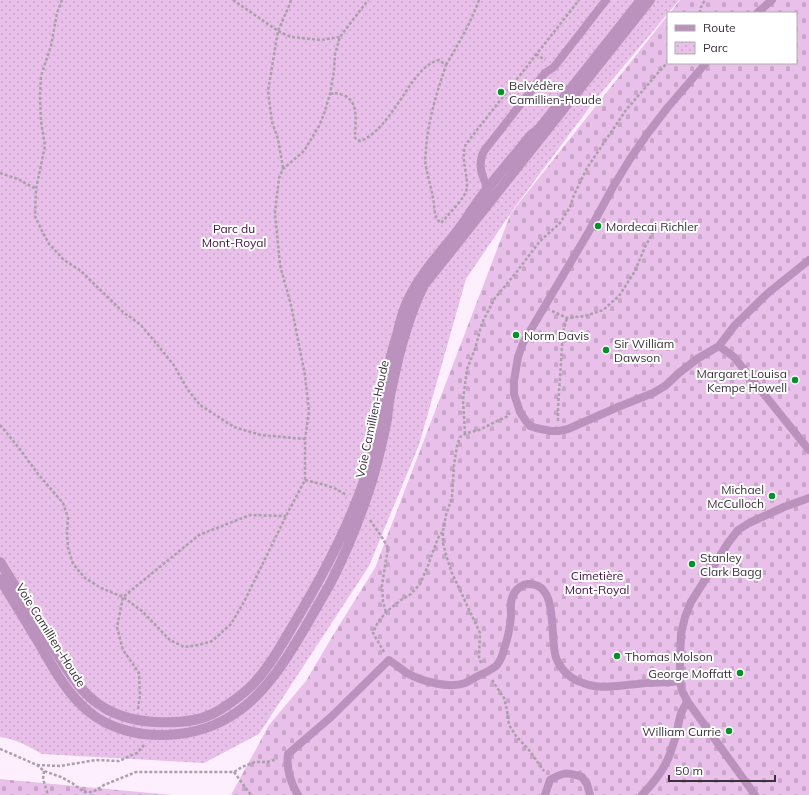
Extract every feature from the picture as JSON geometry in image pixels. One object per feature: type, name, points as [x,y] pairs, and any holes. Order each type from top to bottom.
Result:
[{"type":"street","name":"Voie Camillien-Houde","points":[[0,562],[61,660],[80,686],[92,699],[107,710],[128,718],[150,722],[187,721],[212,714],[239,696],[264,671],[294,625],[342,536],[356,504],[372,454],[387,372],[408,298],[428,268],[467,218],[472,209],[531,135],[538,130],[641,0]]},
{"type":"street","name":"Voie Camillien-Houde","points":[[0,579],[64,686],[89,713],[118,728],[152,736],[201,731],[223,722],[241,710],[256,697],[282,665],[302,634],[343,558],[362,511],[380,453],[391,388],[401,345],[416,301],[424,285],[650,0]]},
{"type":"lane","points":[[488,189],[481,175],[480,166],[481,156],[484,151],[545,73],[554,67],[606,0]]},
{"type":"lane","points":[[758,12],[772,0]]},
{"type":"lane","points":[[705,64],[652,128],[630,159],[545,308],[523,343],[519,352],[514,381],[514,394],[520,412],[530,426],[543,430],[559,431],[568,429],[653,393],[665,386],[679,373],[718,346],[735,324],[768,293],[809,260]]},
{"type":"lane","points":[[718,346],[734,357],[809,450]]},
{"type":"lane","points":[[755,795],[688,702],[682,691],[680,681],[681,640],[685,617],[691,602],[728,543],[738,530],[784,507],[809,498]]},
{"type":"lane","points":[[298,795],[292,785],[288,770],[288,754],[331,717],[389,660],[406,672],[429,682],[452,685],[464,683],[496,666],[504,650],[510,629],[512,600],[515,592],[522,586],[530,584],[538,586],[548,599],[551,609],[553,648],[556,660],[575,680],[592,686],[680,681]]},
{"type":"lane","points":[[642,795],[655,781],[663,769],[676,737],[683,707],[688,702]]},
{"type":"lane","points":[[545,795],[550,780],[561,774],[582,776],[590,795]]},
{"type":"path","points":[[62,0],[57,13],[51,46],[41,76],[41,121],[45,146],[36,189],[35,216],[49,244],[64,260],[81,271],[123,312],[141,325],[173,364],[188,390],[200,405],[234,427],[261,435],[305,439]]},
{"type":"path","points":[[233,0],[278,31],[291,37],[321,40],[340,38]]},
{"type":"path","points":[[283,169],[278,138],[272,122],[268,91],[278,31],[291,0]]},
{"type":"path","points":[[0,425],[38,474],[51,487],[63,503],[68,518],[68,548],[73,564],[85,578],[101,588],[123,597],[142,611],[170,640],[184,647],[212,641],[231,624],[246,600],[305,480],[305,439],[309,412],[305,375],[291,305],[280,265],[275,213],[279,178],[283,169],[304,151],[319,126],[330,94],[335,54],[340,38],[368,0]]},
{"type":"path","points":[[441,223],[436,218],[425,160],[427,133],[433,107],[446,65],[462,38],[474,13],[478,0]]},
{"type":"path","points":[[700,12],[700,7],[705,0]]},
{"type":"path","points":[[536,54],[545,60]]},
{"type":"path","points":[[330,94],[335,93],[347,96],[354,104],[356,116],[355,138],[360,141],[372,135],[382,126],[418,74],[432,61],[439,60],[446,65]]},
{"type":"path","points":[[465,434],[463,400],[467,369],[475,349],[482,323],[495,298],[540,240],[560,223],[570,207],[587,168],[622,115],[667,63]]},
{"type":"path","points":[[0,172],[18,179],[36,189]]},
{"type":"path","points":[[467,189],[472,190]]},
{"type":"path","points":[[545,308],[567,318],[585,316],[603,310],[619,296],[635,271],[645,247],[657,225]]},
{"type":"path","points":[[559,431],[558,408],[560,364],[563,332],[567,318]]},
{"type":"path","points":[[517,406],[506,417],[479,430],[467,432],[460,437],[454,465],[452,497],[446,514],[443,531],[443,543],[452,573],[480,633],[478,657],[485,673],[504,698],[509,724],[516,736],[540,765],[550,780]]},
{"type":"path","points":[[305,480],[333,487],[343,493]]},
{"type":"path","points":[[137,720],[140,695],[139,673],[123,650],[117,628],[123,597],[199,535],[250,515],[286,516]]},
{"type":"path","points":[[373,523],[388,548],[382,585],[383,602],[386,612]]},
{"type":"path","points":[[389,660],[373,633],[377,624],[386,612],[411,594],[420,584],[438,538],[443,531]]},
{"type":"path","points":[[37,765],[60,766],[96,760],[119,761],[137,753],[152,736]]},
{"type":"path","points":[[0,749],[37,765],[44,771],[61,777],[84,792],[93,792],[104,785],[136,772],[234,772],[255,762],[266,762],[288,754]]},
{"type":"path","points":[[44,771],[43,779],[48,795]]},
{"type":"path","points":[[234,772],[251,795]]},
{"type":"green space","name":"Parc du Mont-Royal","points":[[0,0],[679,0],[669,12],[667,12],[667,14],[592,104],[512,211],[466,279],[419,445],[369,566],[259,734],[204,763],[42,754],[17,741],[0,737]]},
{"type":"green space","name":"Cimetière Mont-Royal","points":[[680,0],[809,0],[809,795],[231,795],[269,725],[306,681],[375,568],[511,213],[667,16],[667,64],[797,64],[797,12],[671,12]]},
{"type":"green space","points":[[0,779],[21,781],[172,795],[0,795]]},
{"type":"place","name":"Belvédère Camillien-Houde","points":[[501,92]]},
{"type":"place","name":"Mordecai Richler","points":[[598,226]]},
{"type":"place","name":"Norm Davis","points":[[516,335]]},
{"type":"place","name":"Sir William Dawson","points":[[606,350]]},
{"type":"place","name":"Margaret Louisa Kempe Howell","points":[[795,380]]},
{"type":"place","name":"Michael McCulloch","points":[[772,496]]},
{"type":"place","name":"Stanley Clark Bagg","points":[[692,564]]},
{"type":"place","name":"Thomas Molson","points":[[617,656]]},
{"type":"place","name":"George Moffatt","points":[[740,673]]},
{"type":"place","name":"William Currie","points":[[729,731]]}]
